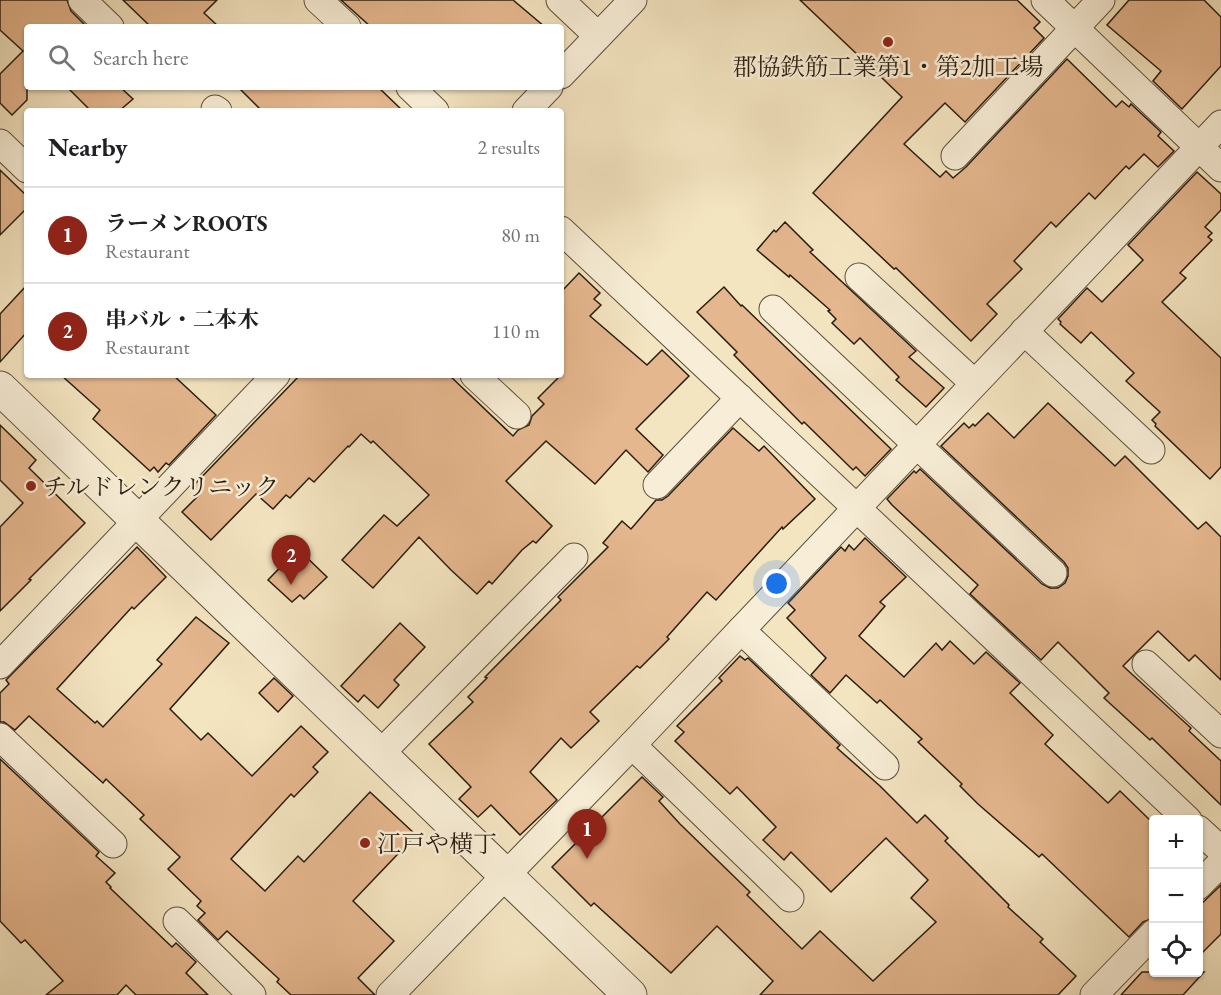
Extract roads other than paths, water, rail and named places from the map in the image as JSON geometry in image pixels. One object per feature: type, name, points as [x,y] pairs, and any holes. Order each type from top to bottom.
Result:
[{"type":"street","points":[[82,0],[107,24]]},
{"type":"street","points":[[318,0],[344,24]]},
{"type":"street","points":[[560,0],[598,36]]},
{"type":"street","points":[[564,72],[633,0]]},
{"type":"street","points":[[1045,0],[1221,168]]},
{"type":"street","points":[[955,156],[1101,0]]},
{"type":"street","points":[[413,90],[432,108]]},
{"type":"street","points":[[529,108],[546,90]]},
{"type":"street","points":[[390,995],[632,745],[1221,124]]},
{"type":"street","points":[[0,143],[24,166]]},
{"type":"street","points":[[564,233],[1184,815]]},
{"type":"street","points":[[859,277],[974,383]]},
{"type":"street","points":[[773,309],[1053,573]]},
{"type":"street","points":[[1024,331],[1151,450]]},
{"type":"street","points":[[477,378],[517,415]]},
{"type":"street","points":[[0,665],[138,521],[260,380]]},
{"type":"street","points":[[0,388],[630,995]]},
{"type":"street","points":[[657,485],[740,398]]},
{"type":"street","points":[[380,755],[574,557]]},
{"type":"street","points":[[741,630],[885,766]]},
{"type":"street","points":[[1146,664],[1221,734]]},
{"type":"street","points":[[0,737],[113,844]]},
{"type":"street","points":[[632,745],[790,898]]},
{"type":"street","points":[[1203,834],[1221,850]]},
{"type":"street","points":[[1203,881],[1221,863]]},
{"type":"street","points":[[177,921],[252,995]]},
{"type":"street","points":[[1094,995],[1149,938]]},
{"type":"place","name":"郡協鉄筋工業第1・第2加工場","points":[[888,42]]},
{"type":"place","name":"チルドレンクリニック","points":[[31,486]]},
{"type":"place","name":"串バル・二本木","points":[[291,585]]},
{"type":"place","name":"江戸や横丁","points":[[365,843]]},
{"type":"place","name":"ラーメンROOTS","points":[[587,859]]}]
